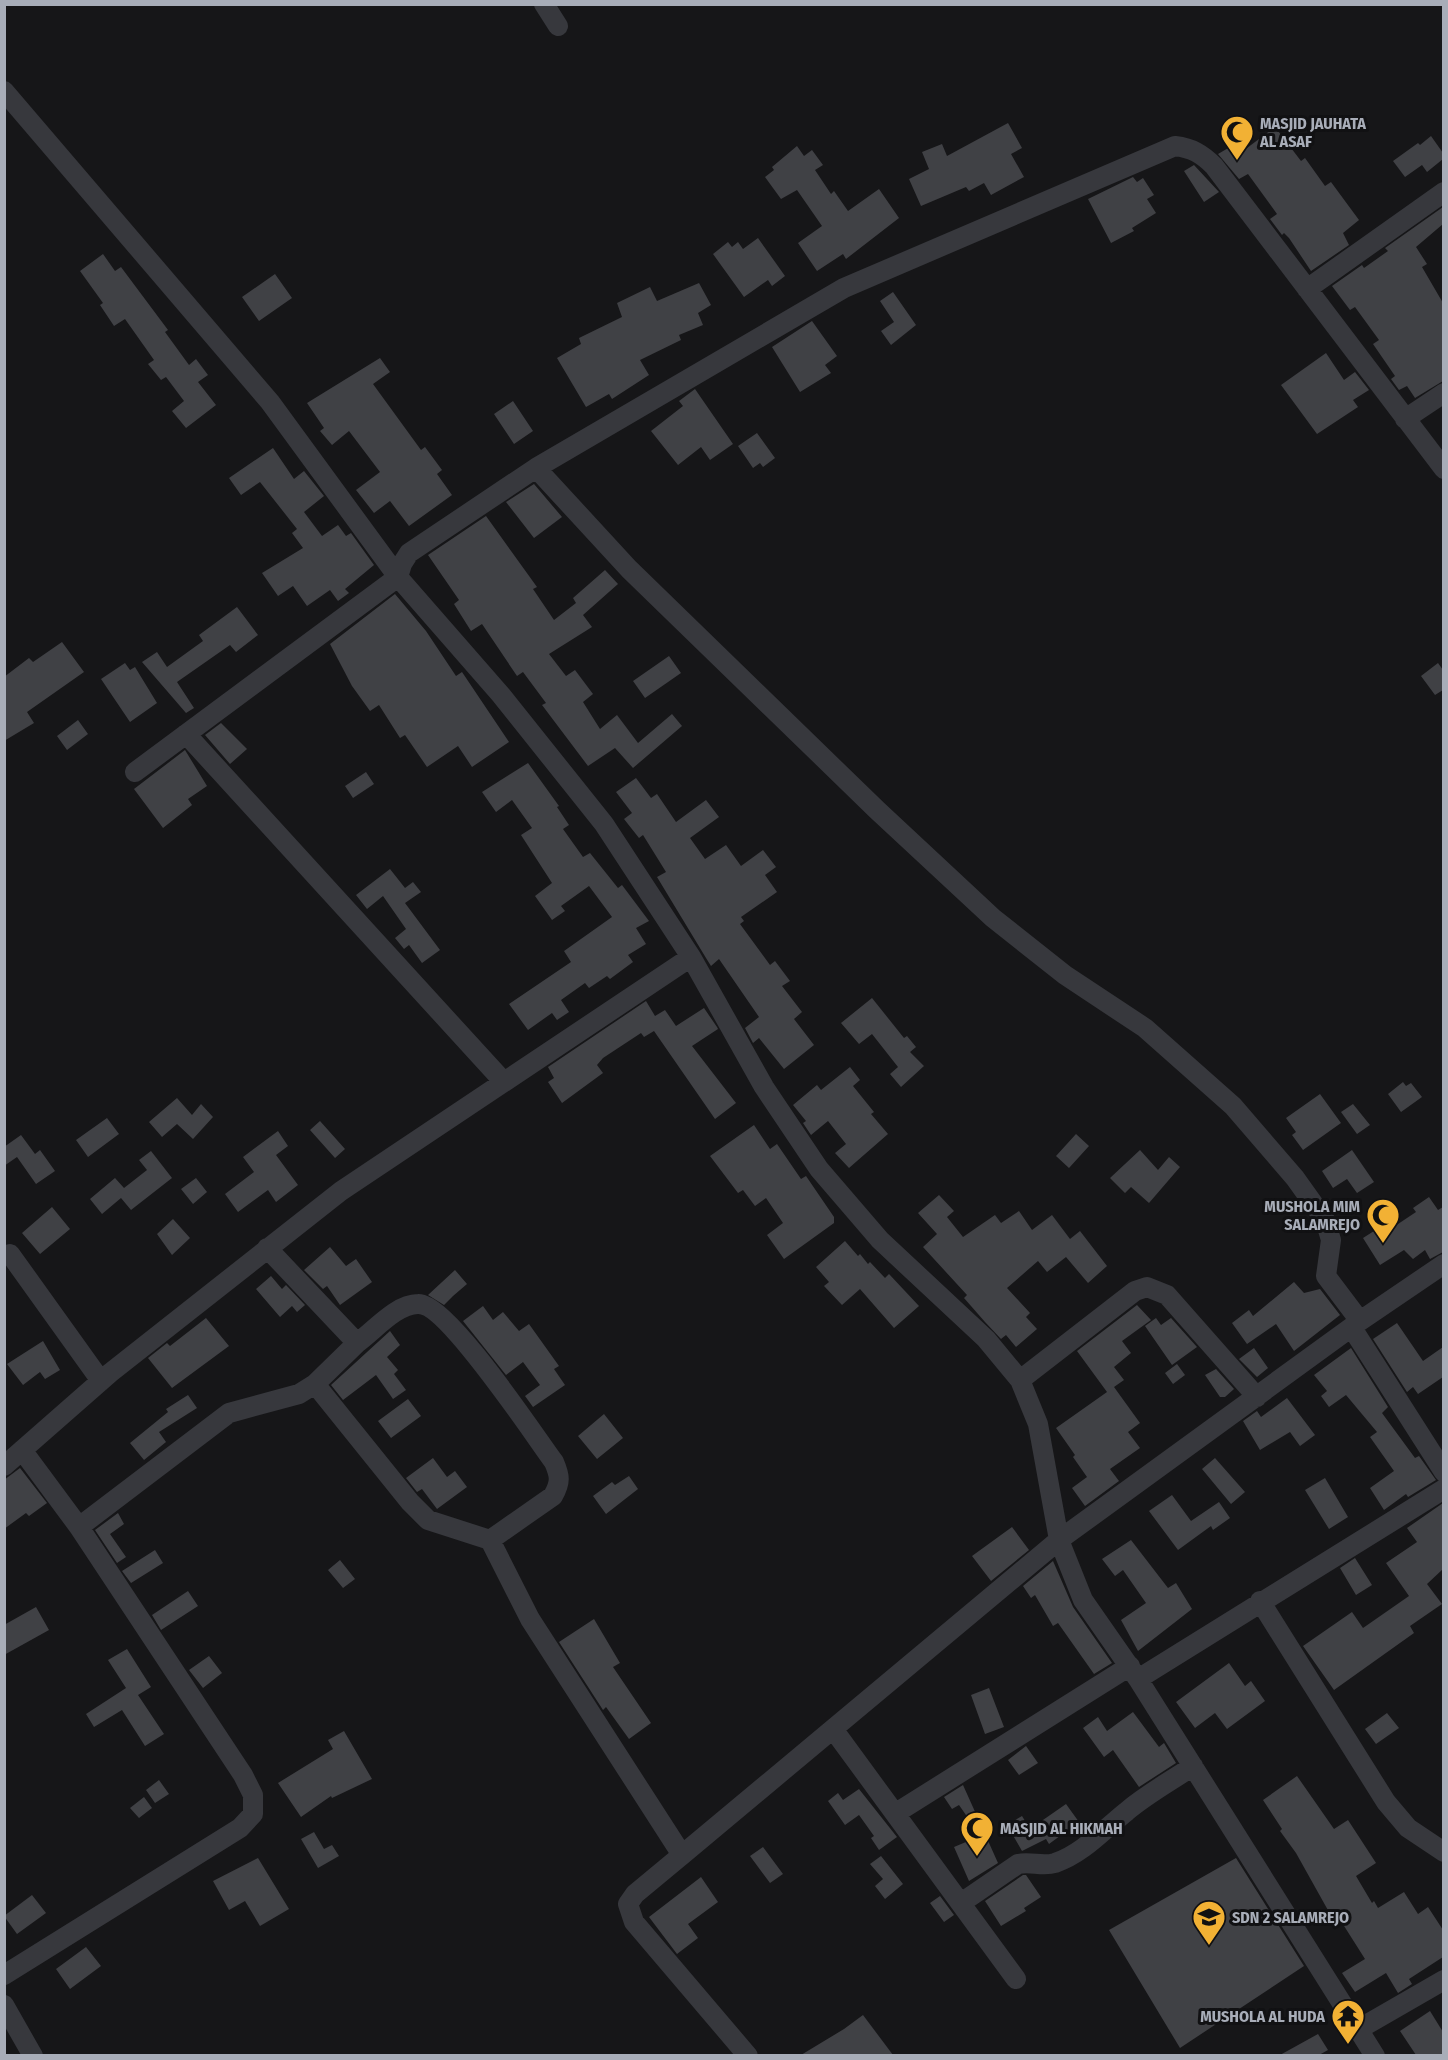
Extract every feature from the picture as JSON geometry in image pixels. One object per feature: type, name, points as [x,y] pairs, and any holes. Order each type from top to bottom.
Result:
[{"type":"street","points":[[544,4],[558,26]]},
{"type":"street","points":[[4,91],[270,402],[398,577],[501,695],[604,824],[690,957],[764,1087],[819,1169],[880,1240],[986,1339],[1020,1380],[1038,1424],[1059,1540],[1083,1600],[1134,1672],[1375,2055]]},
{"type":"street","points":[[135,772],[398,577],[409,553],[536,468],[844,288],[1175,146],[1188,148],[1201,154],[1214,166],[1443,469]]},
{"type":"street","points":[[1307,289],[1443,192]]},
{"type":"street","points":[[1405,419],[1443,393]]},
{"type":"street","points":[[536,468],[629,569],[877,810],[993,918],[1047,962],[1144,1028],[1233,1106],[1295,1178],[1325,1220],[1331,1240],[1326,1276],[1443,1472]]},
{"type":"street","points":[[186,734],[503,1081]]},
{"type":"street","points":[[4,1467],[101,1381],[341,1191],[690,957]]},
{"type":"street","points":[[267,1248],[357,1343]]},
{"type":"street","points":[[10,1254],[101,1381]]},
{"type":"street","points":[[748,2055],[634,1923],[628,1904],[635,1894],[1059,1540],[1443,1264]]},
{"type":"street","points":[[1020,1380],[1135,1291],[1147,1287],[1167,1295],[1257,1397]]},
{"type":"street","points":[[80,1527],[229,1413],[298,1394],[315,1384],[357,1343],[403,1308],[417,1304],[429,1305],[459,1335],[554,1462],[560,1476],[559,1486],[553,1496],[490,1540]]},
{"type":"street","points":[[315,1384],[410,1502],[428,1520],[490,1540],[530,1618],[682,1856]]},
{"type":"street","points":[[4,1975],[240,1828],[253,1814],[253,1795],[243,1775],[80,1527],[22,1450]]},
{"type":"street","points":[[896,1813],[1134,1672],[1260,1601],[1443,1489]]},
{"type":"street","points":[[1260,1601],[1386,1802],[1408,1828],[1443,1852]]},
{"type":"street","points":[[833,1729],[1016,1979]]},
{"type":"street","points":[[961,1903],[1018,1864],[1026,1862],[1042,1866],[1055,1863],[1081,1850],[1132,1807],[1193,1766]]},
{"type":"street","points":[[1359,2029],[1443,1980]]},
{"type":"street","points":[[4,2005],[33,2055]]},
{"type":"building","points":[[1008,123],[1022,148],[1011,154],[1024,177],[991,195],[984,183],[969,191],[966,187],[921,206],[909,179],[929,169],[922,152],[942,144],[947,156]]},
{"type":"building","points":[[1275,127],[1301,161],[1305,158],[1325,186],[1331,182],[1359,220],[1343,233],[1349,245],[1311,271],[1289,238],[1284,233],[1282,235],[1270,219],[1277,214],[1248,174],[1239,179],[1218,154],[1242,140],[1247,148]]},
{"type":"building","points":[[1431,136],[1443,153],[1443,159],[1427,172],[1422,165],[1405,177],[1393,161]]},
{"type":"building","points":[[797,146],[804,156],[812,150],[823,165],[815,170],[831,194],[834,191],[848,211],[879,189],[899,218],[846,259],[843,254],[817,271],[798,243],[822,226],[797,190],[781,199],[765,177],[774,170],[772,167]]},
{"type":"building","points":[[1194,165],[1219,192],[1204,202],[1184,171]]},
{"type":"building","points":[[1133,177],[1137,182],[1143,178],[1154,195],[1147,199],[1156,213],[1132,228],[1134,231],[1111,243],[1088,199]]},
{"type":"building","points":[[1443,207],[1443,224],[1416,247],[1427,264],[1422,267],[1443,303],[1443,381],[1415,398],[1407,386],[1399,390],[1391,379],[1395,376],[1373,344],[1379,340],[1355,307],[1350,310],[1332,286],[1362,265],[1364,268],[1388,251],[1385,248]]},
{"type":"building","points":[[758,238],[785,276],[772,286],[768,280],[744,297],[713,254],[728,242],[732,247],[738,242],[743,249]]},
{"type":"building","points":[[103,254],[115,271],[121,267],[168,330],[165,332],[189,365],[196,359],[208,375],[198,382],[216,405],[186,428],[172,411],[184,401],[166,377],[161,380],[148,364],[154,360],[125,319],[114,326],[100,305],[103,303],[80,271]]},
{"type":"building","points":[[275,274],[292,298],[259,321],[242,297]]},
{"type":"building","points":[[699,283],[711,305],[698,313],[703,325],[679,335],[681,340],[640,360],[649,375],[612,399],[609,394],[586,407],[557,358],[581,344],[579,338],[622,317],[617,303],[650,287],[657,301]]},
{"type":"building","points":[[893,292],[916,325],[891,345],[881,331],[894,322],[880,301]]},
{"type":"building","points":[[812,321],[837,356],[825,365],[831,373],[800,392],[772,347]]},
{"type":"building","points":[[1326,353],[1344,380],[1355,372],[1369,390],[1353,400],[1358,407],[1317,434],[1281,385]]},
{"type":"building","points":[[380,358],[390,372],[373,384],[421,450],[425,447],[442,470],[437,474],[452,495],[409,526],[390,501],[374,513],[356,490],[380,472],[349,431],[332,445],[320,431],[324,428],[307,403]]},
{"type":"building","points":[[695,389],[733,444],[710,460],[701,447],[678,465],[651,431],[683,406],[679,401]]},
{"type":"building","points":[[513,401],[533,431],[514,444],[494,414]]},
{"type":"building","points":[[757,433],[775,458],[763,467],[760,463],[753,468],[738,446]]},
{"type":"building","points":[[273,448],[294,479],[304,471],[324,496],[304,512],[322,536],[338,525],[346,536],[351,533],[374,565],[345,589],[349,593],[338,601],[330,590],[307,606],[293,586],[278,596],[262,573],[303,548],[292,533],[297,529],[260,482],[241,495],[229,478]]},
{"type":"building","points":[[534,484],[562,517],[534,538],[506,502]]},
{"type":"building","points":[[486,516],[537,587],[533,589],[554,620],[576,603],[573,598],[605,570],[618,584],[583,615],[592,627],[549,654],[566,676],[575,670],[593,694],[583,702],[600,729],[617,715],[638,743],[672,714],[682,726],[633,768],[615,748],[588,766],[542,705],[546,703],[523,672],[517,676],[482,624],[471,631],[454,604],[459,600],[428,555]]},
{"type":"building","points":[[395,594],[426,631],[456,676],[462,672],[509,742],[472,767],[458,746],[427,767],[405,735],[400,738],[379,705],[370,711],[352,686],[330,644]]},
{"type":"building","points":[[237,607],[258,635],[236,652],[230,645],[177,682],[194,708],[186,713],[142,662],[157,652],[167,667],[203,641],[199,635]]},
{"type":"building","points":[[62,642],[84,672],[27,712],[34,723],[4,741],[4,677],[29,658],[33,662]]},
{"type":"building","points":[[669,656],[681,673],[645,698],[633,681]]},
{"type":"building","points":[[125,663],[130,670],[135,667],[157,703],[130,722],[101,679]]},
{"type":"building","points":[[1438,663],[1443,670],[1443,690],[1435,695],[1421,676]]},
{"type":"building","points":[[78,720],[88,734],[67,750],[57,736]]},
{"type":"building","points":[[221,723],[247,749],[230,764],[205,735]]},
{"type":"building","points":[[185,750],[207,786],[188,799],[192,805],[163,828],[134,789]]},
{"type":"building","points":[[528,763],[559,806],[557,807],[569,825],[563,829],[583,857],[590,853],[618,888],[622,885],[649,921],[636,928],[646,944],[628,955],[633,962],[610,979],[607,976],[589,988],[585,983],[561,1000],[569,1012],[557,1020],[552,1013],[528,1030],[509,1004],[571,962],[564,951],[612,917],[589,886],[561,906],[565,911],[552,920],[535,896],[552,883],[521,835],[532,828],[512,800],[496,812],[482,792]]},
{"type":"building","points":[[366,772],[374,784],[353,798],[345,786]]},
{"type":"building","points":[[636,778],[651,798],[657,794],[676,822],[706,800],[719,817],[690,838],[705,859],[726,845],[741,866],[763,850],[776,867],[765,875],[777,892],[741,917],[744,921],[740,924],[770,965],[775,961],[790,981],[782,986],[802,1012],[794,1019],[814,1045],[784,1069],[759,1038],[753,1043],[745,1028],[759,1017],[719,959],[711,966],[657,877],[666,872],[643,835],[639,838],[624,819],[632,813],[616,792]]},
{"type":"building","points":[[390,869],[405,888],[413,882],[421,892],[405,903],[440,950],[422,963],[409,945],[404,949],[395,938],[406,929],[383,896],[367,909],[356,895]]},
{"type":"building","points":[[872,998],[904,1038],[907,1036],[916,1047],[910,1052],[924,1066],[901,1087],[890,1074],[898,1067],[872,1034],[859,1044],[841,1023]]},
{"type":"building","points":[[646,1001],[655,1016],[665,1010],[676,1026],[704,1008],[717,1027],[718,1029],[692,1046],[736,1103],[715,1119],[654,1031],[644,1037],[641,1033],[603,1058],[597,1065],[603,1073],[562,1103],[548,1082],[554,1078],[548,1067]]},
{"type":"building","points":[[850,1067],[860,1080],[853,1086],[874,1112],[871,1114],[888,1134],[849,1168],[835,1153],[846,1144],[828,1121],[811,1135],[803,1123],[806,1121],[793,1105],[817,1085],[821,1090]]},
{"type":"building","points":[[1403,1082],[1406,1086],[1411,1083],[1422,1097],[1401,1112],[1388,1094]]},
{"type":"building","points":[[1320,1094],[1341,1123],[1303,1150],[1292,1135],[1296,1132],[1286,1118]]},
{"type":"building","points":[[177,1098],[192,1115],[201,1104],[213,1117],[193,1139],[177,1124],[162,1137],[149,1122]]},
{"type":"building","points":[[1353,1104],[1370,1125],[1357,1134],[1341,1112]]},
{"type":"building","points":[[107,1118],[119,1134],[88,1157],[76,1140]]},
{"type":"building","points":[[320,1121],[345,1149],[335,1158],[310,1130]]},
{"type":"building","points":[[754,1125],[770,1149],[777,1144],[801,1179],[806,1176],[834,1217],[834,1223],[784,1259],[767,1235],[783,1223],[766,1198],[755,1206],[743,1190],[738,1193],[710,1156]]},
{"type":"building","points":[[278,1131],[288,1146],[276,1155],[298,1185],[276,1202],[268,1190],[238,1212],[225,1194],[254,1172],[243,1157]]},
{"type":"building","points":[[1076,1134],[1089,1146],[1069,1168],[1056,1156]]},
{"type":"building","points":[[21,1135],[35,1154],[40,1150],[55,1171],[36,1184],[17,1157],[4,1166],[4,1147]]},
{"type":"building","points":[[1140,1150],[1158,1170],[1169,1157],[1180,1167],[1149,1203],[1131,1187],[1125,1193],[1110,1178]]},
{"type":"building","points":[[1352,1150],[1374,1182],[1357,1193],[1347,1179],[1333,1188],[1322,1171]]},
{"type":"building","points":[[151,1151],[172,1178],[131,1210],[121,1198],[102,1214],[90,1199],[115,1178],[124,1188],[147,1170],[139,1160]]},
{"type":"building","points":[[196,1178],[207,1192],[193,1204],[181,1189]]},
{"type":"building","points":[[939,1195],[954,1211],[947,1217],[963,1237],[995,1215],[1001,1223],[1019,1211],[1032,1230],[1052,1215],[1070,1239],[1080,1231],[1107,1266],[1088,1283],[1066,1257],[1047,1272],[1038,1261],[1007,1288],[1030,1313],[1026,1317],[1037,1329],[1016,1347],[1006,1335],[1001,1339],[985,1322],[964,1298],[967,1295],[923,1247],[937,1234],[918,1213]]},
{"type":"building","points":[[1429,1197],[1438,1210],[1443,1207],[1443,1252],[1430,1259],[1425,1250],[1413,1259],[1404,1250],[1380,1265],[1363,1238],[1385,1224],[1389,1230],[1416,1212],[1413,1208]]},
{"type":"building","points":[[52,1207],[70,1229],[40,1254],[22,1233]]},
{"type":"building","points":[[173,1219],[190,1238],[172,1255],[157,1234]]},
{"type":"building","points":[[845,1241],[858,1256],[860,1254],[868,1264],[870,1262],[885,1278],[889,1274],[919,1306],[894,1328],[860,1289],[842,1305],[824,1286],[829,1282],[816,1267]]},
{"type":"building","points":[[330,1247],[346,1266],[356,1259],[372,1282],[340,1305],[327,1286],[323,1289],[304,1270]]},
{"type":"building","points":[[455,1270],[467,1284],[444,1305],[428,1295]]},
{"type":"building","points":[[271,1276],[282,1289],[286,1285],[305,1305],[297,1312],[292,1306],[280,1317],[256,1289]]},
{"type":"building","points":[[1294,1282],[1304,1293],[1320,1289],[1340,1315],[1294,1351],[1276,1324],[1247,1344],[1232,1323],[1249,1310],[1253,1316]]},
{"type":"building","points":[[1137,1305],[1151,1320],[1122,1341],[1131,1353],[1114,1367],[1124,1380],[1114,1387],[1140,1423],[1128,1432],[1140,1448],[1110,1469],[1119,1481],[1085,1506],[1072,1488],[1087,1477],[1056,1428],[1107,1392],[1077,1351]]},
{"type":"building","points":[[483,1306],[493,1320],[503,1312],[519,1331],[529,1324],[559,1366],[554,1369],[565,1385],[533,1407],[525,1396],[540,1385],[523,1362],[506,1375],[463,1321]]},
{"type":"building","points":[[206,1318],[229,1346],[172,1388],[148,1358],[167,1343],[170,1346]]},
{"type":"building","points":[[1156,1318],[1161,1325],[1171,1318],[1197,1347],[1172,1365],[1145,1326]]},
{"type":"building","points":[[1397,1323],[1423,1361],[1443,1347],[1443,1377],[1418,1394],[1413,1387],[1407,1392],[1373,1339]]},
{"type":"building","points":[[390,1331],[400,1345],[387,1357],[398,1370],[394,1374],[406,1390],[393,1399],[376,1375],[343,1400],[331,1385]]},
{"type":"building","points":[[43,1341],[60,1370],[45,1379],[40,1372],[23,1385],[7,1364]]},
{"type":"building","points":[[1254,1348],[1268,1368],[1257,1377],[1239,1359]]},
{"type":"building","points":[[1351,1348],[1388,1407],[1382,1413],[1415,1458],[1419,1456],[1436,1480],[1408,1497],[1406,1494],[1384,1510],[1370,1488],[1394,1471],[1370,1437],[1377,1432],[1346,1395],[1329,1407],[1321,1396],[1327,1391],[1314,1375]]},
{"type":"building","points":[[1177,1364],[1185,1375],[1173,1384],[1165,1373]]},
{"type":"building","points":[[1216,1369],[1234,1389],[1225,1397],[1220,1397],[1205,1375]]},
{"type":"building","points":[[188,1395],[197,1408],[159,1432],[166,1442],[144,1460],[130,1443],[168,1412],[166,1409]]},
{"type":"building","points":[[1287,1398],[1315,1435],[1300,1446],[1290,1432],[1260,1450],[1243,1421],[1257,1411],[1261,1417]]},
{"type":"building","points":[[408,1399],[421,1416],[391,1438],[378,1421]]},
{"type":"building","points":[[604,1414],[623,1438],[597,1459],[578,1436]]},
{"type":"building","points":[[433,1458],[447,1477],[455,1471],[467,1487],[437,1509],[422,1489],[417,1492],[406,1478]]},
{"type":"building","points":[[1215,1458],[1245,1492],[1231,1504],[1202,1469]]},
{"type":"building","points":[[20,1468],[47,1503],[29,1516],[26,1513],[4,1529],[4,1480]]},
{"type":"building","points":[[629,1476],[638,1489],[606,1514],[593,1496],[612,1482],[615,1485]]},
{"type":"building","points":[[1325,1478],[1348,1517],[1329,1529],[1305,1490]]},
{"type":"building","points":[[1172,1495],[1191,1521],[1219,1502],[1230,1518],[1213,1530],[1211,1526],[1178,1550],[1149,1511]]},
{"type":"building","points":[[1443,1503],[1443,1569],[1427,1584],[1442,1604],[1410,1626],[1414,1633],[1334,1690],[1303,1646],[1352,1612],[1363,1628],[1409,1596],[1386,1563],[1417,1542],[1407,1528]]},
{"type":"building","points":[[118,1513],[124,1524],[110,1534],[126,1557],[117,1563],[95,1530]]},
{"type":"building","points":[[1012,1527],[1029,1550],[991,1581],[972,1556]]},
{"type":"building","points":[[1131,1540],[1168,1588],[1176,1583],[1192,1609],[1138,1651],[1121,1620],[1146,1603],[1123,1570],[1115,1576],[1102,1559]]},
{"type":"building","points":[[155,1550],[163,1563],[131,1583],[122,1571]]},
{"type":"building","points":[[1355,1558],[1372,1585],[1356,1595],[1340,1568]]},
{"type":"building","points":[[340,1560],[355,1579],[343,1588],[328,1570]]},
{"type":"building","points":[[1053,1561],[1073,1607],[1112,1663],[1094,1674],[1058,1623],[1053,1626],[1035,1595],[1031,1598],[1023,1586]]},
{"type":"building","points":[[188,1591],[198,1606],[161,1630],[152,1615]]},
{"type":"building","points":[[36,1607],[49,1630],[4,1655],[4,1625]]},
{"type":"building","points":[[594,1619],[620,1663],[613,1667],[651,1723],[629,1739],[606,1707],[603,1710],[559,1642]]},
{"type":"building","points":[[127,1649],[151,1687],[138,1695],[164,1734],[145,1746],[122,1710],[94,1727],[86,1714],[126,1688],[108,1660]]},
{"type":"building","points":[[209,1656],[222,1673],[203,1688],[189,1670]]},
{"type":"building","points":[[1229,1663],[1245,1686],[1251,1681],[1265,1701],[1227,1729],[1215,1713],[1195,1728],[1176,1702]]},
{"type":"building","points":[[989,1688],[1004,1727],[985,1734],[971,1695]]},
{"type":"building","points":[[1133,1712],[1159,1747],[1164,1743],[1176,1763],[1139,1787],[1113,1750],[1104,1757],[1083,1728],[1098,1717],[1107,1731]]},
{"type":"building","points":[[1387,1713],[1399,1728],[1376,1744],[1365,1729]]},
{"type":"building","points":[[344,1731],[372,1779],[332,1798],[331,1796],[301,1817],[278,1783],[333,1749],[328,1740]]},
{"type":"building","points":[[1026,1746],[1038,1763],[1019,1775],[1008,1760]]},
{"type":"building","points":[[1297,1776],[1334,1829],[1348,1820],[1376,1863],[1356,1876],[1372,1903],[1374,1901],[1378,1908],[1404,1892],[1418,1914],[1428,1907],[1443,1930],[1443,1957],[1409,1979],[1412,1984],[1398,1993],[1386,1973],[1355,1992],[1342,1973],[1365,1959],[1339,1918],[1334,1921],[1263,1800]]},
{"type":"building","points":[[159,1780],[169,1794],[155,1803],[146,1790]]},
{"type":"building","points":[[963,1785],[981,1825],[975,1828],[959,1805],[952,1809],[944,1797]]},
{"type":"building","points":[[859,1789],[897,1837],[879,1850],[871,1838],[874,1836],[859,1815],[845,1825],[828,1801],[838,1793],[843,1800]]},
{"type":"building","points":[[144,1797],[152,1808],[139,1818],[130,1808]]},
{"type":"building","points":[[1066,1804],[1079,1822],[1049,1844],[1046,1839],[1022,1851],[1007,1825],[1022,1816],[1030,1829]]},
{"type":"building","points":[[314,1832],[324,1849],[332,1845],[339,1856],[318,1868],[301,1839]]},
{"type":"building","name":"MASJID AL HIKMAH","points":[[985,1834],[998,1863],[969,1881],[954,1847]]},
{"type":"building","points":[[763,1847],[783,1874],[770,1883],[750,1856]]},
{"type":"building","points":[[881,1856],[903,1884],[885,1899],[875,1886],[883,1879],[870,1864]]},
{"type":"building","points":[[258,1858],[289,1909],[260,1926],[245,1901],[229,1910],[213,1881]]},
{"type":"building","name":"SDN 2 SALAMREJO","points":[[1236,1858],[1304,1966],[1180,2048],[1109,1930]]},
{"type":"building","points":[[1026,1875],[1041,1897],[1024,1908],[1026,1911],[1001,1926],[985,1901]]},
{"type":"building","points":[[701,1877],[718,1902],[688,1924],[698,1938],[677,1954],[649,1917]]},
{"type":"building","points":[[32,1895],[46,1913],[17,1934],[4,1916]]},
{"type":"building","points":[[940,1896],[954,1915],[944,1922],[930,1903]]},
{"type":"building","points":[[86,1947],[101,1966],[70,1989],[56,1969]]},
{"type":"building","points":[[1430,2011],[1443,2032],[1443,2055],[1416,2055],[1400,2031]]},
{"type":"building","points":[[863,2015],[893,2055],[801,2055],[844,2029]]},
{"type":"building","points":[[1318,2034],[1328,2050],[1319,2055],[1280,2055]]},
{"type":"place","name":"MASJID JAUHATA AL ASAF","points":[[1237,161]]},
{"type":"place","name":"MUSHOLA MIM SALAMREJO","points":[[1383,1244]]},
{"type":"place","name":"MASJID AL HIKMAH","points":[[977,1857]]},
{"type":"place","name":"SDN 2 SALAMREJO","points":[[1209,1946]]},
{"type":"place","name":"MUSHOLA AL HUDA","points":[[1348,2045]]}]
